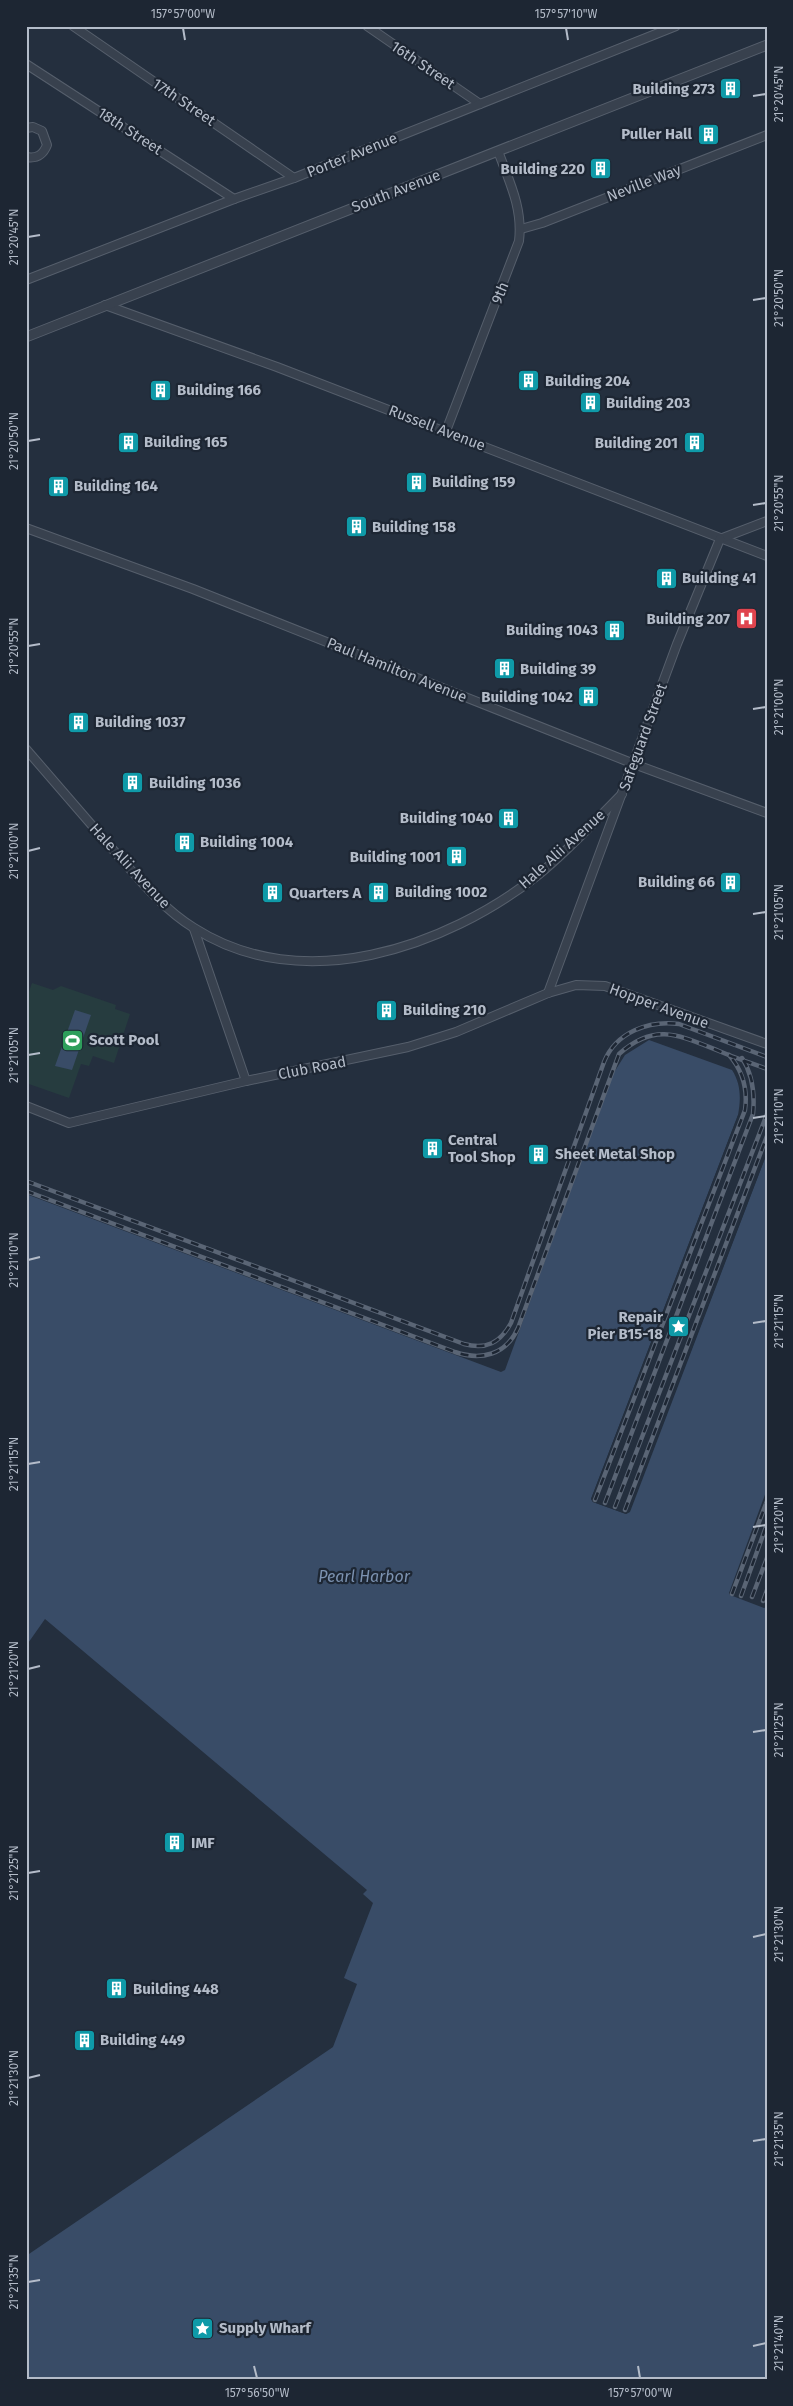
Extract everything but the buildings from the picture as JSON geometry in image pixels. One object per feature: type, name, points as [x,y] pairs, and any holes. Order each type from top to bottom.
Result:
[{"type":"street","name":"17th Street","points":[[73,26],[294,178]]},
{"type":"street","name":"16th Street","points":[[366,26],[480,104]]},
{"type":"street","name":"Porter Avenue","points":[[26,280],[234,199],[294,178],[665,28],[676,26]]},
{"type":"street","name":"South Avenue","points":[[26,337],[767,45]]},
{"type":"street","name":"18th Street","points":[[26,64],[234,199]]},
{"type":"street","points":[[26,128],[42,131],[47,145],[42,154],[26,157]]},
{"type":"street","name":"Neville Way","points":[[521,229],[542,223],[767,135]]},
{"type":"street","name":"9th","points":[[446,431],[516,253],[521,229],[518,205],[498,151]]},
{"type":"street","name":"Russell Avenue","points":[[105,305],[446,431],[767,556]]},
{"type":"street","points":[[720,539],[767,521]]},
{"type":"street","name":"Paul Hamilton Avenue","points":[[26,528],[193,589],[634,764],[767,813]]},
{"type":"street","name":"Safeguard Street","points":[[548,993],[677,644],[720,539]]},
{"type":"street","name":"Hale Alii Avenue","points":[[26,749],[149,891],[194,928],[236,948],[302,961],[372,955],[433,937],[488,910],[538,874],[622,794]]},
{"type":"street","points":[[194,928],[246,1081]]},
{"type":"street","name":"Hopper Avenue","points":[[548,993],[576,986],[605,986],[767,1044]]},
{"type":"street","name":"Club Road","points":[[26,1106],[69,1123],[246,1081],[408,1047],[456,1032],[548,993]]},
{"type":"green space","points":[[32,983],[53,990],[61,986],[116,1005],[115,1009],[130,1014],[114,1063],[93,1056],[89,1066],[81,1064],[69,1098],[26,1083],[26,1000]]},
{"type":"water","name":"Scott Pool","points":[[75,1010],[91,1015],[72,1070],[55,1066]]},
{"type":"water","name":"Pearl Harbor","points":[[649,1040],[732,1070],[739,1086],[739,1109],[591,1499],[593,1502],[626,1514],[630,1512],[767,1153],[767,1489],[729,1593],[764,1608],[767,1607],[767,2380],[26,2380],[26,2256],[333,2047],[357,1984],[344,1978],[373,1903],[363,1894],[367,1890],[45,1619],[26,1646],[26,1194],[501,1372],[505,1370],[613,1074],[625,1055]]},
{"type":"pier","points":[[738,1115],[740,1116],[595,1500],[628,1510],[767,1150],[767,1153],[629,1512],[626,1514],[593,1502],[591,1499]]},
{"type":"railway","points":[[26,1181],[464,1344],[472,1346],[486,1345],[502,1336],[511,1323],[604,1062],[609,1052],[617,1043],[625,1036],[645,1026],[668,1023],[679,1024],[767,1057]]},
{"type":"railway","points":[[26,1191],[455,1352],[474,1356],[492,1354],[507,1344],[518,1328],[619,1054],[644,1038],[668,1034],[692,1040],[767,1069]]},
{"type":"railway","points":[[595,1500],[745,1110],[746,1094],[743,1080],[738,1067],[729,1055]]},
{"type":"railway","points":[[605,1503],[753,1114],[752,1084],[749,1071],[742,1058]]},
{"type":"railway","points":[[615,1507],[767,1114]]},
{"type":"railway","points":[[625,1510],[767,1136]]},
{"type":"railway","points":[[732,1594],[767,1501]]},
{"type":"railway","points":[[741,1596],[767,1524]]},
{"type":"railway","points":[[752,1597],[767,1558]]},
{"type":"railway","points":[[763,1601],[767,1590]]},
{"type":"place","name":"Building 273","points":[[731,89]]},
{"type":"place","name":"Puller Hall","points":[[708,134]]},
{"type":"place","name":"Building 220","points":[[601,169]]},
{"type":"place","name":"Building 204","points":[[529,381]]},
{"type":"place","name":"Building 166","points":[[161,390]]},
{"type":"place","name":"Building 203","points":[[590,403]]},
{"type":"place","name":"Building 165","points":[[128,442]]},
{"type":"place","name":"Building 201","points":[[694,443]]},
{"type":"place","name":"Building 159","points":[[416,482]]},
{"type":"place","name":"Building 164","points":[[58,486]]},
{"type":"place","name":"Building 158","points":[[356,527]]},
{"type":"place","name":"Building 41","points":[[666,578]]},
{"type":"place","name":"Building 207","points":[[746,619]]},
{"type":"place","name":"Building 1043","points":[[614,630]]},
{"type":"place","name":"Building 39","points":[[504,669]]},
{"type":"place","name":"Building 1042","points":[[589,697]]},
{"type":"place","name":"Building 1037","points":[[79,722]]},
{"type":"place","name":"Building 1036","points":[[133,783]]},
{"type":"place","name":"Building 1040","points":[[509,818]]},
{"type":"place","name":"Building 1004","points":[[184,842]]},
{"type":"place","name":"Building 1001","points":[[457,857]]},
{"type":"place","name":"Building 66","points":[[731,882]]},
{"type":"place","name":"Building 1002","points":[[379,892]]},
{"type":"place","name":"Quarters A","points":[[273,893]]},
{"type":"place","name":"Building 210","points":[[387,1010]]},
{"type":"place","name":"Scott Pool","points":[[73,1040]]},
{"type":"place","name":"Central Tool Shop","points":[[432,1149]]},
{"type":"place","name":"Sheet Metal Shop","points":[[539,1154]]},
{"type":"place","name":"Repair Pier B15-18","points":[[679,1326]]},
{"type":"place","name":"IMF","points":[[175,1843]]},
{"type":"place","name":"Building 448","points":[[117,1989]]},
{"type":"place","name":"Building 449","points":[[84,2040]]},
{"type":"place","name":"Supply Wharf","points":[[203,2328]]}]
